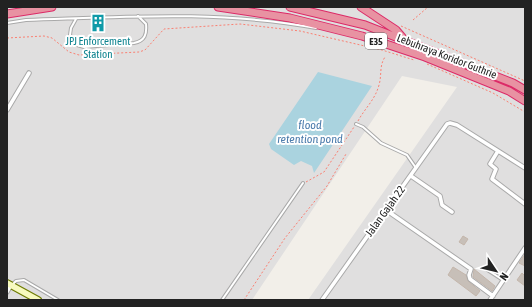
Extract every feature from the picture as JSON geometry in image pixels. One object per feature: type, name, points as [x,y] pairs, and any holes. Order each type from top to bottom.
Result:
[{"type":"highway","points":[[7,14],[52,7]]},
{"type":"highway","name":"Lebuhraya Koridor Guthrie","points":[[218,7],[290,18],[362,36],[425,56],[509,91],[525,101]]},
{"type":"highway","name":"Lebuhraya Koridor Guthrie","points":[[290,7],[365,25],[513,82],[525,90]]},
{"type":"highway","points":[[361,7],[396,30],[404,39]]},
{"type":"street","points":[[7,110],[29,73]]},
{"type":"street","name":"Jalan Gajah 22","points":[[322,300],[445,127],[450,123],[498,151]]},
{"type":"street","points":[[525,168],[498,151],[490,164],[496,169],[492,179],[525,204]]},
{"type":"street","points":[[411,176],[440,196],[442,205],[452,212]]},
{"type":"street","points":[[386,210],[471,269],[469,275],[470,279],[492,296]]},
{"type":"street","points":[[490,300],[524,251]]},
{"type":"street","points":[[7,292],[9,284],[38,300]]},
{"type":"lane","points":[[7,23],[26,20],[138,16],[226,16],[292,24],[362,36]]},
{"type":"lane","points":[[76,18],[71,28],[70,35],[77,45],[84,47],[134,43],[141,41],[146,33],[146,24],[138,16]]},
{"type":"lane","points":[[356,124],[363,127],[380,143],[407,155],[418,165]]},
{"type":"lane","points":[[222,300],[303,183]]},
{"type":"lane","points":[[486,270],[502,283]]},
{"type":"lane","points":[[9,284],[24,280],[58,300]]},
{"type":"path","points":[[413,20],[428,7]]},
{"type":"path","points":[[7,38],[44,36],[52,38],[69,52],[79,55],[139,52],[145,50],[164,29],[240,24],[300,31],[382,50],[416,60]]},
{"type":"path","points":[[401,26],[525,80]]},
{"type":"path","points":[[303,183],[324,172],[374,99],[380,82],[380,72],[386,57]]},
{"type":"path","points":[[422,62],[493,94],[525,112]]},
{"type":"path","points":[[244,300],[285,238],[330,182],[346,154]]},
{"type":"shaded area","points":[[7,7],[525,7],[525,300],[308,300],[457,87],[402,76],[252,300],[7,300]]},
{"type":"water","name":"flood retention pond","points":[[318,72],[372,86],[314,173],[312,166],[301,161],[294,165],[271,149],[269,144]]},
{"type":"building","name":"JPJ Enforcement Station","points":[[94,20],[101,20],[102,27],[95,27]]},
{"type":"building","points":[[463,236],[468,239],[464,245],[459,242]]},
{"type":"building","points":[[525,254],[525,266],[519,263]]},
{"type":"building","points":[[453,267],[466,275],[468,281],[480,291],[476,296],[448,275]]},
{"type":"building","points":[[474,269],[495,286],[492,291],[473,277]]},
{"type":"building","points":[[522,273],[525,276],[525,286],[517,280]]},
{"type":"place","name":"JPJ Enforcement Station","points":[[98,23]]}]
